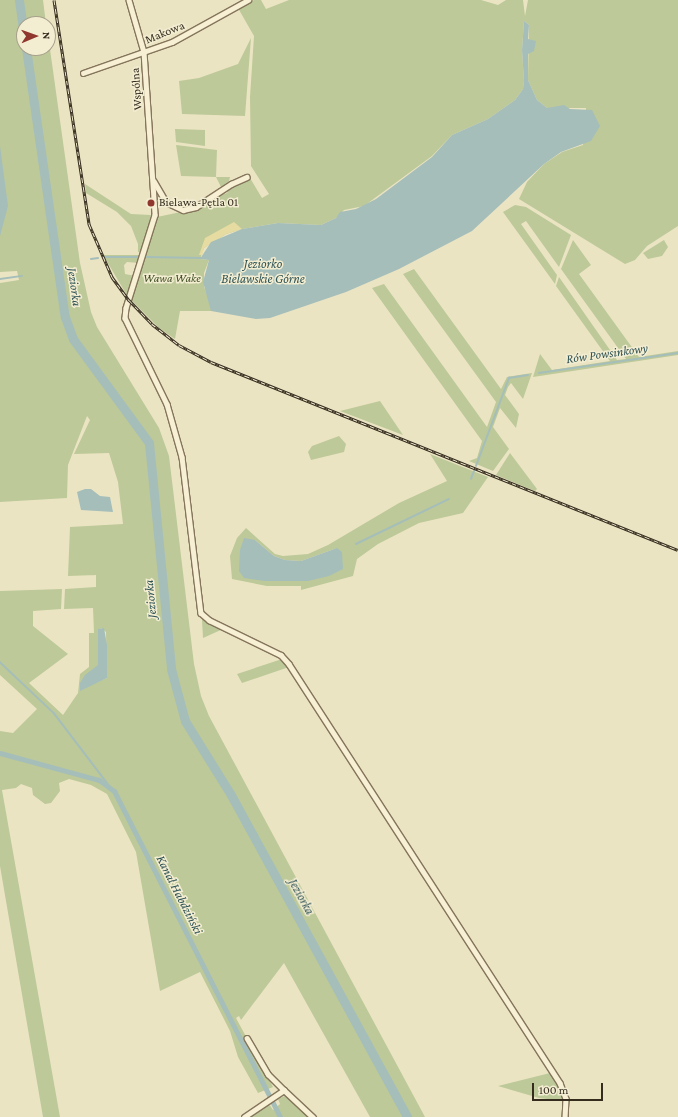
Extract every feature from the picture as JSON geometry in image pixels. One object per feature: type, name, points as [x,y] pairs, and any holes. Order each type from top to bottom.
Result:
[{"type":"street","name":"Wspólna","points":[[129,0],[144,52],[154,215],[126,308],[125,318],[129,329],[162,392],[182,457],[202,615],[281,655],[289,664],[560,1083],[566,1099],[565,1117]]},
{"type":"street","name":"Makowa","points":[[83,73],[144,52],[192,33],[248,0]]},
{"type":"street","name":"Wspólna","points":[[152,178],[166,202],[182,210],[196,207],[231,184],[247,177]]},
{"type":"street","points":[[247,1038],[268,1074],[313,1117]]},
{"type":"street","points":[[244,1117],[279,1095],[284,1090]]},
{"type":"green space","points":[[0,0],[43,0],[45,16],[16,16],[16,56],[51,56],[80,263],[91,312],[97,327],[159,428],[169,456],[194,664],[201,696],[209,716],[425,1117],[370,1117],[284,963],[241,1020],[239,1016],[236,1018],[273,1087],[258,1093],[238,1057],[230,1031],[200,972],[160,991],[136,852],[107,794],[91,785],[69,779],[59,783],[60,791],[51,803],[45,804],[33,795],[32,788],[21,784],[16,788],[2,790],[60,1117],[43,1117],[0,866],[0,731],[13,733],[37,709],[0,675],[0,591],[62,589],[61,609],[33,611],[33,626],[68,654],[29,683],[63,715],[78,693],[80,674],[89,667],[89,633],[94,633],[93,608],[64,609],[65,589],[96,587],[96,575],[68,576],[70,527],[123,524],[118,482],[109,453],[74,454],[90,420],[87,416],[68,465],[67,498],[0,502],[0,283],[19,280],[17,271],[0,272]],"holes":[[[101,628],[106,632],[107,678],[95,683],[98,666],[98,633]]]},
{"type":"green space","name":"Wawa Wake","points":[[254,0],[261,0],[266,9],[289,0],[481,0],[498,5],[506,0],[523,0],[525,16],[528,0],[678,0],[678,226],[647,246],[635,260],[625,264],[519,199],[527,182],[544,164],[562,152],[583,145],[586,108],[547,108],[537,100],[528,80],[529,25],[524,21],[522,50],[524,81],[523,89],[515,100],[488,119],[452,135],[432,156],[364,206],[344,210],[336,218],[321,225],[278,223],[242,229],[226,234],[204,248],[200,259],[209,260],[204,273],[204,287],[211,304],[211,311],[180,311],[175,339],[159,328],[131,300],[157,217],[195,209],[197,211],[197,209],[221,191],[225,194],[228,192],[225,189],[250,178],[262,198],[269,194],[251,166],[250,97],[254,36],[238,8]]},
{"type":"green space","points":[[251,38],[245,116],[182,114],[179,81],[199,78],[238,64]]},
{"type":"green space","points":[[175,129],[205,130],[205,146],[176,142]]},
{"type":"green space","points":[[176,145],[217,150],[216,177],[181,176]]},
{"type":"green space","points":[[216,177],[230,177],[229,181],[221,187]]},
{"type":"green space","points":[[85,184],[131,214],[151,215],[142,252],[138,252],[138,244],[131,226],[117,212],[86,193]]},
{"type":"green space","points":[[515,205],[526,207],[571,235],[559,267],[526,221],[521,224],[557,275],[555,284],[503,212]]},
{"type":"green space","points":[[573,240],[591,265],[579,274],[639,357],[678,351],[678,355],[533,377],[540,354],[552,370],[610,361],[556,286],[559,277],[617,360],[626,359],[561,269]]},
{"type":"green space","points":[[664,240],[668,247],[662,256],[648,259],[643,253]]},
{"type":"green space","points":[[103,255],[141,255],[139,263],[127,262],[124,265],[125,274],[135,276],[128,297]]},
{"type":"green space","points":[[414,269],[501,389],[507,377],[532,373],[523,399],[511,383],[508,387],[505,395],[519,414],[516,428],[500,408],[493,427],[509,449],[493,471],[469,461],[477,458],[482,441],[372,288],[384,284],[487,427],[496,402],[403,274]]},
{"type":"green space","points":[[380,401],[403,435],[340,411]]},
{"type":"green space","points":[[339,436],[346,444],[344,452],[311,460],[308,452],[312,446]]},
{"type":"green space","points":[[510,453],[537,489],[535,491],[496,475]]},
{"type":"green space","points":[[430,454],[488,477],[463,513],[419,523],[378,544],[357,559],[353,576],[301,590],[301,586],[267,586],[232,579],[230,556],[237,538],[246,528],[275,554],[283,556],[308,554],[328,545],[399,503],[447,481]],"holes":[[[255,540],[274,556],[285,560],[301,561],[337,548],[265,581]]]},
{"type":"green space","points":[[205,619],[223,629],[203,638],[202,620]]},
{"type":"green space","points":[[282,659],[289,667],[242,683],[237,674]]},
{"type":"green space","points":[[550,1073],[559,1086],[564,1101],[539,1098],[498,1086]]},
{"type":"green space","points":[[285,1096],[310,1117],[248,1117],[269,1104],[273,1110],[280,1104],[278,1099]]},
{"type":"sand","points":[[234,222],[242,229],[226,234],[204,248],[202,255],[199,255],[205,238]]},
{"type":"water","name":"Jeziorko Bielawskie Górne","points":[[524,21],[529,25],[528,39],[536,41],[534,51],[528,54],[528,80],[537,100],[547,108],[564,105],[570,109],[592,110],[600,126],[591,141],[561,152],[544,164],[472,231],[399,269],[346,292],[270,318],[256,319],[211,311],[203,282],[209,260],[200,259],[211,242],[242,229],[278,223],[321,225],[336,218],[340,212],[356,209],[376,199],[432,157],[452,135],[488,119],[515,100],[523,89],[524,81],[522,50]]},
{"type":"water","points":[[0,146],[8,206],[0,236]]},
{"type":"water","points":[[85,489],[91,489],[100,496],[110,497],[113,512],[81,510],[77,492]]},
{"type":"water","points":[[244,538],[255,540],[274,556],[285,560],[301,561],[337,548],[342,552],[343,569],[329,576],[308,581],[265,581],[244,578],[239,571],[240,550]]},
{"type":"water","points":[[104,628],[107,645],[107,678],[80,691],[80,683],[85,675],[98,665],[98,629]]},
{"type":"waterway","name":"Jeziorka","points":[[19,0],[21,16]]},
{"type":"waterway","name":"Jeziorka","points":[[27,56],[65,317],[73,339],[149,443],[171,669],[185,721],[231,795],[407,1117]]},
{"type":"waterway","points":[[104,257],[141,257]]},
{"type":"waterway","points":[[147,257],[201,258]]},
{"type":"waterway","points":[[91,259],[98,258]]},
{"type":"waterway","points":[[0,279],[22,276]]},
{"type":"waterway","name":"Rów Powsinkowy","points":[[539,373],[678,353]]},
{"type":"waterway","name":"Rów Powsinkowy","points":[[476,466],[509,378],[528,375]]},
{"type":"waterway","name":"Rów Powsinkowy","points":[[471,479],[474,471]]},
{"type":"waterway","name":"Rów Powsinkowy","points":[[356,544],[449,499]]},
{"type":"waterway","points":[[0,662],[54,713],[108,784]]},
{"type":"waterway","name":"Kanał Habdziński","points":[[0,753],[99,780],[114,791],[280,1117]]},
{"type":"railway","points":[[54,0],[89,224],[112,277],[129,300],[152,324],[179,345],[211,362],[678,550]]},
{"type":"place","name":"Bielawa-Pętla 01","points":[[151,203]]}]
